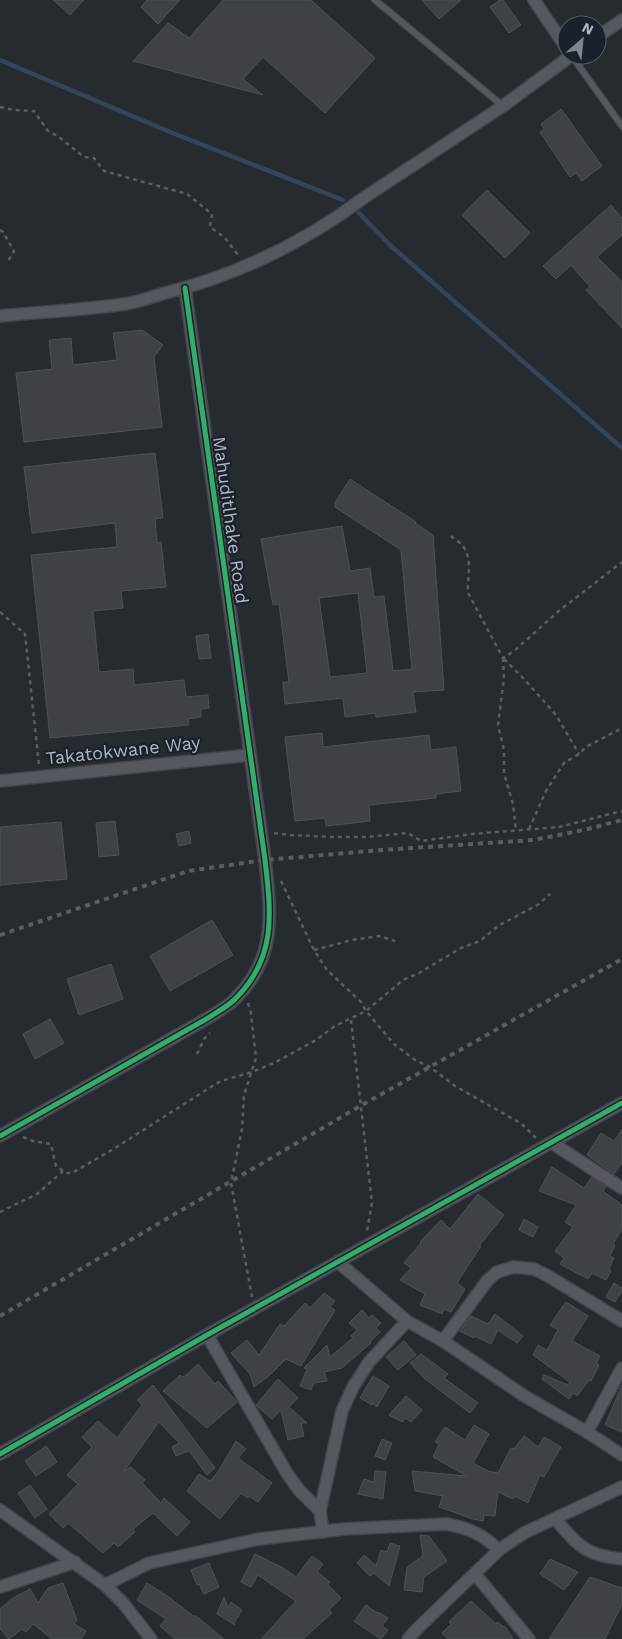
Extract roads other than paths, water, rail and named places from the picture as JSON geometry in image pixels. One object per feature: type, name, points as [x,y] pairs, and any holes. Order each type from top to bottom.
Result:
[{"type":"street","points":[[534,0],[557,34]]},
{"type":"street","points":[[607,30],[622,20]]},
{"type":"street","points":[[0,316],[126,304],[185,288],[246,267],[296,242],[345,212],[503,106],[558,65]]},
{"type":"street","name":"Mahuditlhake Road","points":[[0,1136],[208,1018],[235,999],[244,990],[254,977],[266,951],[270,925],[267,873],[185,288]]},
{"type":"street","name":"Takatokwane Way","points":[[0,781],[250,755]]},
{"type":"street","points":[[0,1454],[206,1335],[547,1143],[622,1103]]},
{"type":"street","points":[[547,1143],[622,1188]]},
{"type":"street","points":[[338,1262],[407,1321],[443,1341],[526,1397],[587,1432],[622,1455]]},
{"type":"street","points":[[443,1341],[487,1281],[497,1272],[514,1267],[534,1269],[622,1321]]},
{"type":"street","points":[[324,1532],[320,1511],[339,1420],[359,1376],[369,1362],[407,1321]]},
{"type":"street","points":[[206,1335],[288,1475],[299,1490],[320,1511]]},
{"type":"street","points":[[587,1432],[622,1368]]},
{"type":"street","points":[[408,1639],[418,1627],[499,1550],[524,1533],[622,1487]]},
{"type":"street","points":[[0,1510],[105,1585],[123,1603],[151,1639]]},
{"type":"street","points":[[555,1518],[584,1549],[607,1558],[622,1559]]},
{"type":"street","points":[[105,1585],[149,1563],[167,1558],[259,1539],[344,1529],[446,1524],[460,1526],[473,1531],[487,1539],[499,1550]]},
{"type":"street","points":[[0,1587],[75,1562]]},
{"type":"street","points":[[475,1574],[529,1639]]},
{"type":"lane","points":[[375,0],[503,106]]},
{"type":"lane","points":[[579,65],[622,126]]},
{"type":"waterway","points":[[0,60],[170,132],[343,200]]},
{"type":"waterway","points":[[359,213],[390,245],[622,448]]},
{"type":"railway","points":[[0,935],[188,871],[265,860],[533,840],[622,820]]},
{"type":"railway","points":[[0,1316],[362,1105],[622,959]]}]
